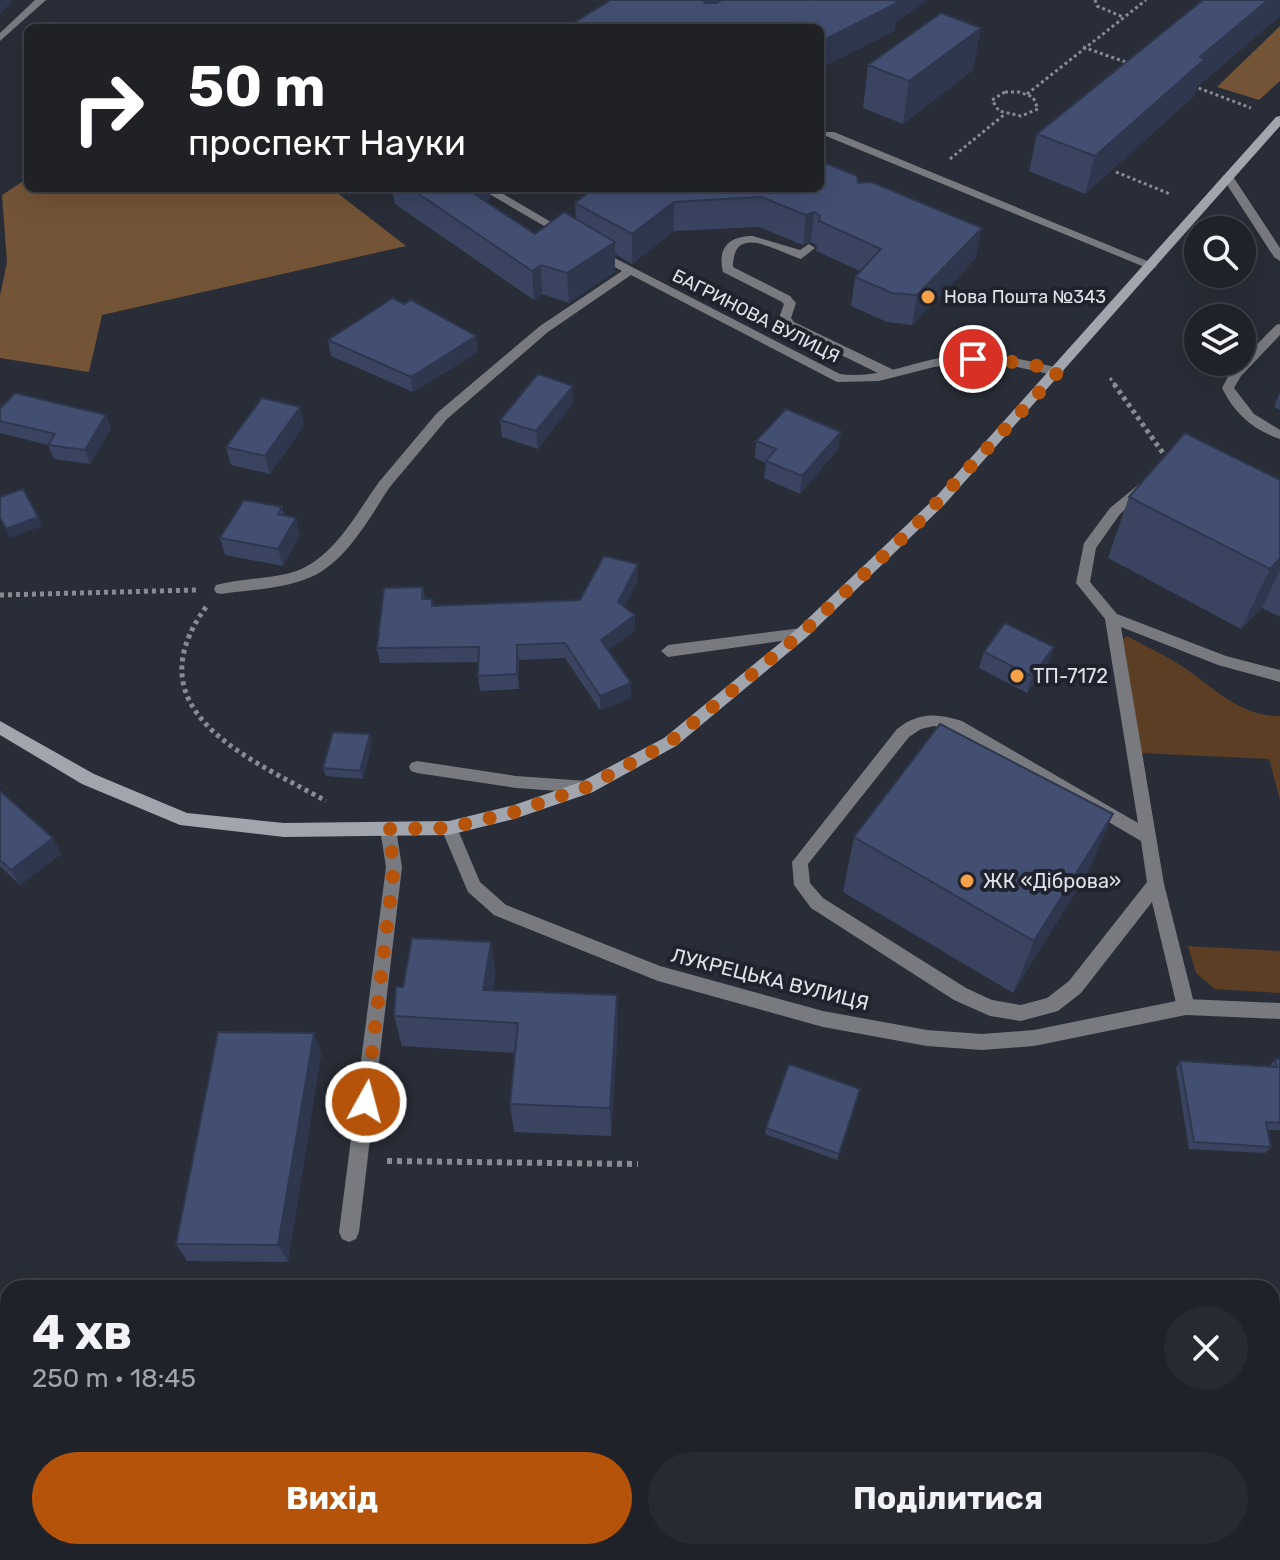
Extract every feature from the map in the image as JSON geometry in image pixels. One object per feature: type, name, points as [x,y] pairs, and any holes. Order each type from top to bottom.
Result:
[{"type":"main road","points":[[0,727],[88,779],[186,820],[284,830],[449,828],[514,812],[587,787],[670,742],[802,633],[939,502],[1058,372],[1280,119]]},
{"type":"street","points":[[0,38],[41,0]]},
{"type":"street","points":[[830,134],[1151,265]]},
{"type":"street","points":[[1228,177],[1280,257]]},
{"type":"street","points":[[492,192],[577,241]]},
{"type":"street","points":[[809,248],[801,255],[759,237],[746,238],[730,250],[726,258],[727,269],[786,299],[790,303],[785,318],[790,325],[891,374]]},
{"type":"street","name":"БАГРИНОВА ВУЛИЦЯ","points":[[590,248],[837,378],[866,380],[947,360],[973,359],[1027,363],[1058,372]]},
{"type":"street","points":[[221,589],[301,575],[316,569],[329,557],[442,416],[544,329],[629,271]]},
{"type":"street","points":[[1280,328],[1236,374],[1228,388],[1237,407],[1251,421],[1280,435]]},
{"type":"street","points":[[1171,464],[1115,511],[1089,547],[1083,583],[1112,618],[1223,661],[1280,676]]},
{"type":"street","points":[[1112,618],[1146,836],[1186,1007]]},
{"type":"street","points":[[668,651],[802,633]]},
{"type":"street","points":[[1146,836],[956,725],[938,718],[916,722],[903,733],[800,862],[798,875],[805,890],[817,903],[960,994],[990,1008],[1021,1013],[1052,1005],[1075,987],[1156,884]]},
{"type":"street","points":[[417,767],[516,782],[587,787]]},
{"type":"street","name":"ЛУКРЕЦЬКА ВУЛИЦЯ","points":[[449,828],[474,887],[500,910],[658,973],[823,1019],[927,1038],[982,1042],[1034,1038],[1186,1007],[1280,1011]]},
{"type":"street","points":[[349,1232],[394,867],[388,829]]},
{"type":"path","points":[[1095,0],[1097,6],[1123,17]]},
{"type":"path","points":[[1027,94],[1146,0]]},
{"type":"path","points":[[1083,47],[1138,67]]},
{"type":"path","points":[[1192,86],[1251,108]]},
{"type":"path","points":[[1005,92],[1027,94],[1037,101],[1038,109],[1021,116],[1005,114],[994,108],[994,96],[1005,92]]},
{"type":"path","points":[[930,175],[1005,114]]},
{"type":"path","points":[[1116,172],[1170,194]]},
{"type":"path","points":[[1110,378],[1171,464]]},
{"type":"path","points":[[0,595],[221,589]]},
{"type":"path","points":[[221,589],[200,615],[186,641],[180,666],[185,697],[207,728],[326,802],[361,829]]},
{"type":"path","points":[[359,1160],[638,1164]]},
{"type":"shaded area","points":[[1280,26],[1280,81],[1259,100],[1217,87]]},
{"type":"shaded area","points":[[24,181],[24,192],[336,192],[406,246],[102,315],[89,372],[0,358],[0,296],[7,262],[2,195]]},
{"type":"shaded area","points":[[1127,636],[1177,663],[1237,705],[1264,715],[1280,716],[1280,800],[1269,759],[1140,753],[1122,640]]},
{"type":"shaded area","points":[[1188,946],[1280,951],[1280,993],[1215,989],[1196,973]]},
{"type":"building","points":[[611,0],[899,2],[824,40],[824,24],[572,24]]},
{"type":"building","points":[[1203,0],[1268,0],[1200,57],[1205,59],[1095,156],[1037,134]]},
{"type":"building","points":[[941,13],[981,28],[909,81],[868,65]]},
{"type":"building","points":[[824,163],[857,176],[858,183],[871,182],[982,228],[917,295],[892,293],[855,277],[881,249],[819,221],[820,216],[814,212],[806,215],[761,197],[674,202],[632,234],[575,203],[589,192],[824,192]]},
{"type":"building","points":[[416,192],[472,192],[535,234],[564,212],[615,242],[567,273],[541,265],[532,271]]},
{"type":"building","points":[[393,298],[404,304],[411,300],[476,336],[411,377],[328,340]]},
{"type":"building","points":[[538,374],[573,386],[536,431],[500,420]]},
{"type":"building","points":[[15,393],[106,415],[85,450],[48,445],[55,434],[0,421],[0,409]]},
{"type":"building","points":[[262,398],[300,407],[265,456],[226,447]]},
{"type":"building","points":[[786,409],[841,432],[802,476],[766,461],[776,449],[756,441]]},
{"type":"building","points":[[1185,433],[1280,480],[1280,558],[1270,569],[1129,497]]},
{"type":"building","points":[[23,489],[38,517],[6,529],[0,517],[0,497]]},
{"type":"building","points":[[244,500],[282,507],[278,514],[296,518],[278,549],[220,538]]},
{"type":"building","points":[[604,556],[638,564],[618,602],[635,615],[601,640],[631,683],[600,696],[565,643],[517,645],[517,674],[478,676],[479,647],[377,648],[384,588],[423,587],[422,599],[432,599],[432,606],[580,600]]},
{"type":"building","points":[[1005,623],[1054,647],[1032,676],[984,652]]},
{"type":"building","points":[[940,724],[1113,814],[1034,941],[854,837]]},
{"type":"building","points":[[333,732],[370,734],[360,771],[323,768]]},
{"type":"building","points":[[0,791],[53,838],[11,870],[0,860]]},
{"type":"building","points":[[412,938],[491,942],[483,990],[617,995],[610,1108],[510,1104],[518,1023],[394,1016],[396,987],[403,987]]},
{"type":"building","points":[[218,1032],[314,1033],[278,1245],[176,1244]]},
{"type":"building","points":[[1275,1059],[1280,1059],[1280,1123],[1266,1122],[1271,1147],[1194,1142],[1180,1061],[1277,1067]]},
{"type":"building","points":[[789,1064],[860,1089],[839,1154],[766,1128]]},
{"type":"place","name":"Нова Пошта №343","points":[[928,297]]},
{"type":"place","name":"ТП-7172","points":[[1017,676]]},
{"type":"place","name":"ЖК «Діброва»","points":[[967,881]]},
{"type":"route","points":[[366,1102],[394,867],[388,829],[449,828],[514,812],[587,787],[670,742],[802,633],[917,524],[1058,372],[1027,363],[973,359]]}]
